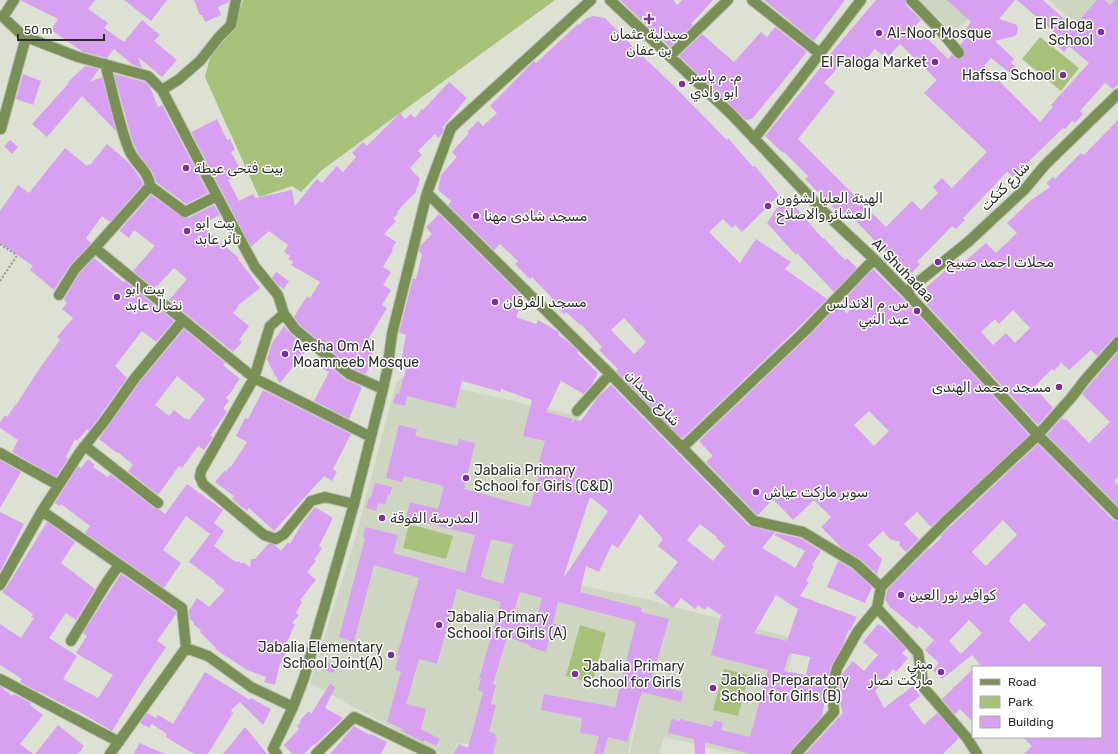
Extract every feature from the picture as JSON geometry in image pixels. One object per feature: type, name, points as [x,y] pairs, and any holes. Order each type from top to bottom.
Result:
[{"type":"street","points":[[14,0],[2,16],[21,34],[78,57],[148,76],[162,90],[255,268],[278,295],[284,314],[295,329],[349,374],[383,389]]},
{"type":"street","points":[[162,90],[178,80],[200,61],[219,37],[231,25],[236,0]]},
{"type":"street","points":[[277,754],[273,749],[293,707],[304,678],[354,504],[383,389],[392,334],[427,193],[451,128],[591,0]]},
{"type":"street","name":"Al Shuhadaa","points":[[610,0],[670,56],[754,139],[824,212],[874,259],[1038,435],[1118,515]]},
{"type":"street","points":[[670,56],[728,0]]},
{"type":"street","points":[[752,0],[819,53]]},
{"type":"street","points":[[754,139],[861,0]]},
{"type":"street","points":[[911,0],[941,31],[959,53]]},
{"type":"street","points":[[0,129],[2,129],[26,37]]},
{"type":"street","points":[[59,295],[75,269],[150,186],[150,179],[130,153],[106,64]]},
{"type":"street","name":"شارع كتكت","points":[[906,292],[968,242],[1025,190],[1045,165],[1118,94]]},
{"type":"street","points":[[150,186],[185,212],[217,196]]},
{"type":"street","name":"شارع حمدان","points":[[427,193],[610,374],[754,521],[803,532],[856,564],[881,587]]},
{"type":"street","points":[[95,248],[254,378],[371,437]]},
{"type":"street","points":[[682,448],[806,330],[874,259]]},
{"type":"street","points":[[284,314],[270,326],[254,378],[201,472],[200,477],[203,484],[264,535],[276,539],[284,534],[311,501],[325,497],[354,504]]},
{"type":"street","points":[[0,585],[68,469],[135,378],[183,320]]},
{"type":"street","points":[[796,754],[834,712],[832,690],[837,668],[858,632],[877,608],[881,587],[947,520],[1038,435],[1072,398],[1084,381],[1118,342]]},
{"type":"street","points":[[576,412],[610,374]]},
{"type":"street","points":[[84,446],[158,503]]},
{"type":"street","points":[[0,453],[58,485]]},
{"type":"street","points":[[42,511],[182,608],[186,648],[110,754]]},
{"type":"street","points":[[71,641],[119,565]]},
{"type":"street","points":[[877,608],[918,653],[924,688],[967,738],[977,754]]},
{"type":"street","points":[[186,648],[208,656],[251,687],[293,707]]},
{"type":"street","points":[[0,679],[119,742]]},
{"type":"street","points":[[316,754],[354,717],[431,754]]},
{"type":"path","points":[[0,244],[15,254],[16,257],[0,281]]},
{"type":"shaded area","points":[[917,0],[985,0],[955,33]]},
{"type":"shaded area","name":"El Faloga School","points":[[1049,0],[1118,0],[1118,64]]},
{"type":"shaded area","points":[[407,377],[579,416],[531,575],[659,602],[796,639],[765,754],[737,754],[664,737],[659,754],[630,754],[654,626],[628,754],[485,754],[487,747],[459,743],[452,754],[440,754],[310,683],[355,539],[396,383],[402,378]]},
{"type":"green space","points":[[243,0],[555,0],[322,170],[301,192],[292,186],[259,197],[205,77],[211,54],[234,30]]},
{"type":"green space","points":[[1040,37],[1079,68],[1061,91],[1022,59]]},
{"type":"green space","points":[[409,524],[453,536],[446,559],[403,548]]},
{"type":"green space","points":[[580,625],[606,633],[592,683],[566,676]]},
{"type":"green space","points":[[724,669],[749,675],[738,716],[713,710]]},
{"type":"building","points":[[20,0],[95,0],[88,9],[108,23],[104,28],[124,42],[142,20],[160,35],[154,41],[177,60],[162,77],[138,57],[142,68],[133,65],[114,49],[107,58],[83,52],[51,30],[58,19]]},
{"type":"building","points":[[124,0],[167,0],[151,21]]},
{"type":"building","points":[[194,0],[229,0],[229,2],[218,7],[221,15],[205,22],[202,15],[200,15]]},
{"type":"building","points":[[620,0],[673,0],[677,5],[682,0],[713,0],[691,24],[693,25],[670,47]]},
{"type":"building","points":[[764,0],[845,0],[814,41]]},
{"type":"building","points":[[876,0],[905,0],[906,5],[921,20],[915,26],[948,59],[952,54],[956,59],[960,59],[963,58],[965,52],[960,45],[966,38],[962,34],[971,22],[947,0],[1015,0],[999,19],[1015,24],[1018,27],[1017,33],[1015,36],[995,41],[1014,59],[1011,63],[1024,74],[1019,80],[991,58],[984,66],[1040,122],[1053,107],[1051,105],[1089,63],[1069,46],[1064,52],[1057,45],[1062,39],[1017,0],[1043,0],[1073,27],[1097,0],[1105,0],[1110,5],[1115,0],[1118,0],[1118,84],[1113,89],[1105,83],[1080,111],[1083,114],[1075,123],[1072,121],[1065,129],[1063,128],[1013,177],[1007,172],[963,218],[965,220],[956,229],[952,226],[917,262],[920,264],[909,276],[848,213],[843,217],[805,179],[808,176],[784,152],[783,153],[765,136],[822,66],[821,65]],"holes":[[[900,44],[937,80],[924,93],[987,152],[952,188],[942,178],[933,187],[938,193],[921,210],[912,201],[886,227],[798,139],[835,92],[824,83],[842,63],[847,69],[852,63],[858,68],[875,49],[882,55],[885,52],[889,56]]]},
{"type":"building","points":[[593,16],[605,18],[727,140],[728,138],[753,167],[755,166],[779,195],[742,232],[735,225],[732,228],[723,219],[709,232],[740,263],[756,239],[791,262],[785,269],[827,299],[682,439],[616,371],[618,369],[599,350],[602,347],[581,324],[580,325],[566,312],[564,314],[550,300],[552,298],[532,277],[530,279],[515,264],[518,261],[500,244],[494,250],[448,205],[451,201],[438,190],[441,175],[457,157],[452,152],[469,133],[467,132],[478,121],[483,126],[497,113],[490,106],[534,61],[536,63],[586,18]],"holes":[[[624,318],[646,342],[634,354],[611,330]]]},
{"type":"building","points":[[775,27],[807,52],[752,119],[746,120],[679,56],[702,34],[734,62],[761,32],[767,37]]},
{"type":"building","points":[[85,66],[99,69],[90,82],[102,77],[116,131],[82,96],[47,137],[32,124],[69,83],[68,82]]},
{"type":"building","points":[[23,74],[41,81],[33,105],[16,99]]},
{"type":"building","points":[[114,74],[145,82],[150,87],[158,107],[162,105],[208,193],[186,204],[156,182],[153,173],[138,153],[132,140]]},
{"type":"building","points":[[449,82],[467,98],[442,128],[444,129],[442,134],[438,138],[435,134],[418,151],[422,155],[410,168],[420,179],[415,193],[397,212],[398,214],[393,218],[396,221],[384,234],[396,242],[383,267],[391,272],[383,285],[391,290],[382,305],[387,308],[369,338],[376,343],[373,348],[375,349],[371,355],[373,356],[370,361],[373,362],[365,374],[352,368],[300,325],[294,317],[307,296],[310,298],[320,282],[291,265],[293,262],[288,259],[290,256],[284,252],[288,245],[269,231],[251,247],[191,132],[217,119],[227,140],[230,139],[235,150],[231,152],[242,173],[228,180],[239,201],[253,194],[255,198],[292,190],[295,206],[317,179],[322,183],[337,166],[343,172],[356,157],[352,153],[363,142],[367,146],[400,113],[405,119],[411,114],[415,118]]},
{"type":"building","points":[[1118,120],[1118,336],[1113,338],[1097,356],[1091,350],[1069,370],[1061,363],[1054,371],[1052,369],[1034,387],[1053,408],[1038,425],[918,295],[958,259],[962,264],[986,243],[996,253],[1017,233],[1007,223],[1030,201],[1050,187],[1046,183],[1053,177],[1055,179],[1081,153],[1084,155]],"holes":[[[1013,310],[1030,328],[1015,343],[1006,333],[993,345],[981,332],[995,319],[999,324]]]},
{"type":"building","points":[[10,140],[18,147],[12,154],[4,146]]},
{"type":"building","points":[[107,144],[128,162],[139,176],[143,184],[110,222],[102,216],[86,238],[91,243],[70,265],[54,290],[30,270],[33,266],[0,243],[0,211],[18,185],[29,193],[65,148],[87,166],[89,164],[90,165]]},
{"type":"building","points":[[151,195],[184,218],[188,218],[214,205],[220,215],[200,225],[239,258],[238,259],[260,288],[237,306],[238,307],[233,313],[249,326],[239,340],[242,342],[233,352],[169,300],[187,279],[174,268],[155,287],[133,271],[155,246],[134,230],[129,238],[120,230]]},
{"type":"building","points":[[783,199],[790,206],[793,204],[823,239],[824,238],[845,260],[847,258],[857,268],[834,292],[797,253],[796,255],[767,223]]},
{"type":"building","points":[[439,214],[522,296],[513,307],[519,310],[516,317],[536,324],[538,320],[557,331],[559,333],[558,335],[565,339],[578,351],[577,353],[598,373],[584,394],[561,381],[546,412],[573,419],[570,424],[575,420],[581,421],[598,397],[611,385],[749,526],[775,532],[762,548],[795,568],[805,551],[774,535],[776,533],[800,538],[821,551],[812,565],[814,566],[806,581],[809,582],[800,596],[857,617],[850,631],[849,629],[843,645],[831,666],[824,695],[826,693],[822,716],[791,750],[790,754],[751,754],[705,742],[705,754],[695,754],[694,739],[668,733],[672,719],[680,721],[680,719],[712,727],[714,720],[723,723],[721,730],[750,737],[768,670],[711,655],[721,615],[707,606],[705,610],[698,605],[695,609],[681,598],[673,608],[654,593],[678,562],[658,546],[663,539],[640,514],[618,548],[612,544],[599,572],[586,566],[580,592],[642,608],[641,612],[669,619],[651,681],[657,682],[657,685],[683,692],[681,702],[642,692],[627,742],[608,737],[603,754],[594,754],[599,736],[580,733],[582,718],[541,710],[544,694],[615,707],[636,622],[558,602],[553,623],[562,626],[559,638],[550,636],[546,652],[507,637],[493,684],[496,685],[491,704],[496,705],[489,732],[496,734],[495,737],[497,738],[493,754],[453,754],[459,744],[468,748],[483,692],[478,690],[481,679],[479,679],[501,602],[457,589],[437,664],[419,659],[406,704],[426,709],[421,729],[440,739],[436,746],[424,740],[423,742],[400,730],[405,730],[387,722],[401,672],[395,670],[399,656],[397,655],[419,578],[374,565],[354,642],[339,637],[365,538],[363,538],[365,527],[398,535],[393,553],[465,573],[475,535],[406,518],[410,502],[438,509],[444,486],[404,476],[402,482],[386,478],[399,425],[417,429],[415,436],[457,446],[459,439],[475,443],[464,489],[530,507],[539,475],[536,474],[545,441],[523,436],[532,400],[501,389],[501,392],[462,381],[455,408],[399,394],[406,369],[400,368],[406,335],[399,333],[413,278],[416,279],[422,254],[419,251],[420,246],[432,234],[426,227]],"holes":[[[590,497],[608,511],[565,576],[564,575]],[[700,524],[717,537],[716,538],[725,546],[713,561],[687,540]],[[491,539],[513,544],[503,584],[481,577]],[[520,592],[542,598],[537,618],[514,611]],[[776,595],[798,609],[787,641],[754,633]],[[789,653],[810,657],[806,675],[784,671]]]},
{"type":"building","points":[[94,258],[174,321],[156,342],[142,331],[115,366],[127,378],[89,431],[87,429],[77,441],[75,439],[66,457],[68,459],[56,477],[12,452],[18,440],[0,428],[0,423],[5,415],[7,417],[16,405],[60,340],[57,337],[73,318],[62,309],[67,303],[64,299],[80,273]]},
{"type":"building","points":[[873,269],[908,304],[1029,435],[931,527],[917,512],[904,524],[919,539],[906,552],[899,545],[900,542],[890,539],[883,531],[868,545],[882,559],[877,574],[860,559],[843,549],[821,527],[831,517],[814,500],[793,520],[773,499],[757,515],[706,462],[713,456],[699,441],[810,335],[838,306],[847,313],[850,310],[842,302]],"holes":[[[869,411],[889,431],[874,446],[854,425]]]},
{"type":"building","points":[[276,272],[289,281],[284,289],[272,278]]},
{"type":"building","name":"Aesha Om Al Moamneeb Mosque","points":[[284,326],[308,348],[280,383],[267,359],[272,343]]},
{"type":"building","points":[[184,329],[225,363],[223,365],[240,379],[226,398],[229,401],[223,408],[227,412],[210,436],[213,437],[204,450],[198,446],[182,468],[179,466],[158,495],[128,471],[133,465],[118,452],[117,453],[99,439],[140,382]],"holes":[[[177,376],[205,399],[189,420],[186,418],[185,419],[174,410],[169,416],[155,405]]]},
{"type":"building","points":[[1118,352],[1118,477],[1114,481],[1118,485],[1118,506],[1047,435],[1062,418],[1064,420],[1066,419],[1089,443],[1110,422],[1082,394]]},
{"type":"building","points":[[322,360],[345,379],[362,387],[349,419],[314,401],[329,372],[318,366]]},
{"type":"building","points":[[263,390],[351,434],[333,469],[337,472],[332,481],[324,476],[274,531],[249,508],[247,511],[232,499],[234,496],[215,482],[224,471],[226,472],[230,466],[231,467],[247,442],[236,436],[245,418],[248,419]]},
{"type":"building","points":[[396,393],[407,396],[405,406],[393,403]]},
{"type":"building","points":[[1038,444],[1113,520],[1118,521],[1118,754],[1024,754],[1032,746],[1024,738],[1102,738],[1102,666],[981,666],[972,655],[942,679],[933,670],[939,663],[925,650],[934,640],[919,626],[917,629],[890,607],[885,599],[888,589],[942,537],[940,536]],"holes":[[[1003,520],[1017,535],[986,566],[972,552]],[[1024,603],[1046,624],[1029,642],[1009,621],[1011,618],[1010,617]],[[969,620],[982,633],[961,654],[949,641]]]},
{"type":"building","points":[[88,459],[95,465],[93,467],[108,477],[110,474],[154,508],[159,509],[165,514],[187,484],[223,510],[214,523],[224,531],[214,546],[233,560],[242,564],[243,562],[250,567],[251,559],[255,559],[269,543],[275,545],[281,551],[288,542],[290,544],[301,525],[315,507],[333,518],[319,546],[322,548],[314,560],[316,561],[307,572],[316,580],[300,600],[302,602],[296,613],[299,615],[292,623],[295,624],[284,649],[287,650],[279,667],[275,685],[264,682],[266,677],[247,670],[215,649],[216,648],[200,632],[201,630],[193,624],[194,622],[190,619],[189,610],[197,598],[209,607],[225,590],[189,562],[210,534],[186,516],[163,550],[181,563],[164,588],[85,533],[90,526],[61,504],[60,506],[55,503],[78,466],[81,468]]},
{"type":"building","points":[[0,460],[21,472],[0,508]]},
{"type":"building","points":[[375,483],[392,487],[385,505],[378,503],[376,511],[366,508],[369,498],[371,498]]},
{"type":"building","points":[[0,512],[24,524],[0,572]]},
{"type":"building","points":[[47,522],[75,542],[61,563],[95,589],[76,620],[66,613],[49,638],[77,656],[63,679],[98,698],[113,675],[76,653],[87,636],[83,633],[121,574],[176,612],[157,641],[166,647],[112,731],[76,710],[20,682],[22,679],[0,665],[0,624],[21,638],[34,618],[31,617],[33,614],[2,592],[6,588]]},
{"type":"building","points":[[838,561],[852,569],[872,587],[865,603],[827,587]]},
{"type":"building","points":[[878,624],[896,638],[906,649],[902,653],[908,658],[896,672],[893,669],[875,691],[884,708],[913,686],[920,696],[909,705],[924,725],[937,713],[959,738],[943,754],[805,754],[843,713],[840,703],[839,690],[842,674],[853,661],[864,671],[878,655],[863,642]]},
{"type":"building","points":[[327,662],[337,665],[334,673],[324,670]]},
{"type":"building","points":[[972,670],[972,721],[960,709],[955,714],[942,699]]},
{"type":"building","points":[[205,672],[250,700],[251,698],[271,709],[263,725],[240,702],[231,710],[233,713],[208,754],[194,754],[166,737],[167,734],[152,724],[158,715],[173,724]]},
{"type":"building","points":[[330,684],[335,687],[325,708],[343,718],[304,754],[292,754],[284,745],[299,729],[297,726],[301,722],[300,720],[309,711],[311,714]]},
{"type":"building","points":[[0,686],[12,696],[14,694],[31,703],[30,705],[43,715],[20,744],[33,754],[0,754]]},
{"type":"building","points":[[147,713],[156,718],[149,728],[140,723]]},
{"type":"building","points":[[58,725],[84,746],[78,754],[35,754]]},
{"type":"building","points":[[354,726],[387,742],[381,754],[330,754]]},
{"type":"building","points":[[245,727],[267,754],[223,754]]},
{"type":"building","points":[[139,743],[165,754],[134,754]]},
{"type":"place","name":"صيدلية عثمان بن عفان","points":[[649,19]]},
{"type":"place","name":"El Faloga School","points":[[1101,32]]},
{"type":"place","name":"Al-Noor Mosque","points":[[879,33]]},
{"type":"place","name":"El Faloga Market","points":[[935,62]]},
{"type":"place","name":"Hafssa School","points":[[1063,75]]},
{"type":"place","name":"م. م ياسر ابو وادي","points":[[682,84]]},
{"type":"place","name":"بيت فتحى عيطة","points":[[186,168]]},
{"type":"place","name":"الهيئة العليا لشؤون العشائر والاصلاح","points":[[768,206]]},
{"type":"place","name":"مسجد شادى مهنا","points":[[476,216]]},
{"type":"place","name":"بيت ابو تائر عابد","points":[[187,231]]},
{"type":"place","name":"محلات احمد صبيح","points":[[938,262]]},
{"type":"place","name":"بيت ابو نضال عابد","points":[[117,297]]},
{"type":"place","name":"مسجد الفرقان","points":[[495,302]]},
{"type":"place","name":"س. م الاندلس عبد النبي","points":[[917,311]]},
{"type":"place","name":"Aesha Om Al Moamneeb Mosque","points":[[285,354]]},
{"type":"place","name":"مسجد محمد الهندى","points":[[1059,387]]},
{"type":"place","name":"Jabalia Primary School for Girls (C&D)","points":[[466,478]]},
{"type":"place","name":"سوبر ماركت عياش","points":[[756,492]]},
{"type":"place","name":"المدرسة الفوقة","points":[[382,518]]},
{"type":"place","name":"كوافير نور العين","points":[[901,595]]},
{"type":"place","name":"Jabalia Primary School for Girls (A)","points":[[439,625]]},
{"type":"place","name":"Jabalia Elementary School Joint(A)","points":[[391,655]]},
{"type":"place","name":"ميني ماركت نصار","points":[[941,672]]},
{"type":"place","name":"Jabalia Primary School for Girls","points":[[575,674]]},
{"type":"place","name":"Jabalia Preparatory School for Girls (B)","points":[[713,688]]}]
